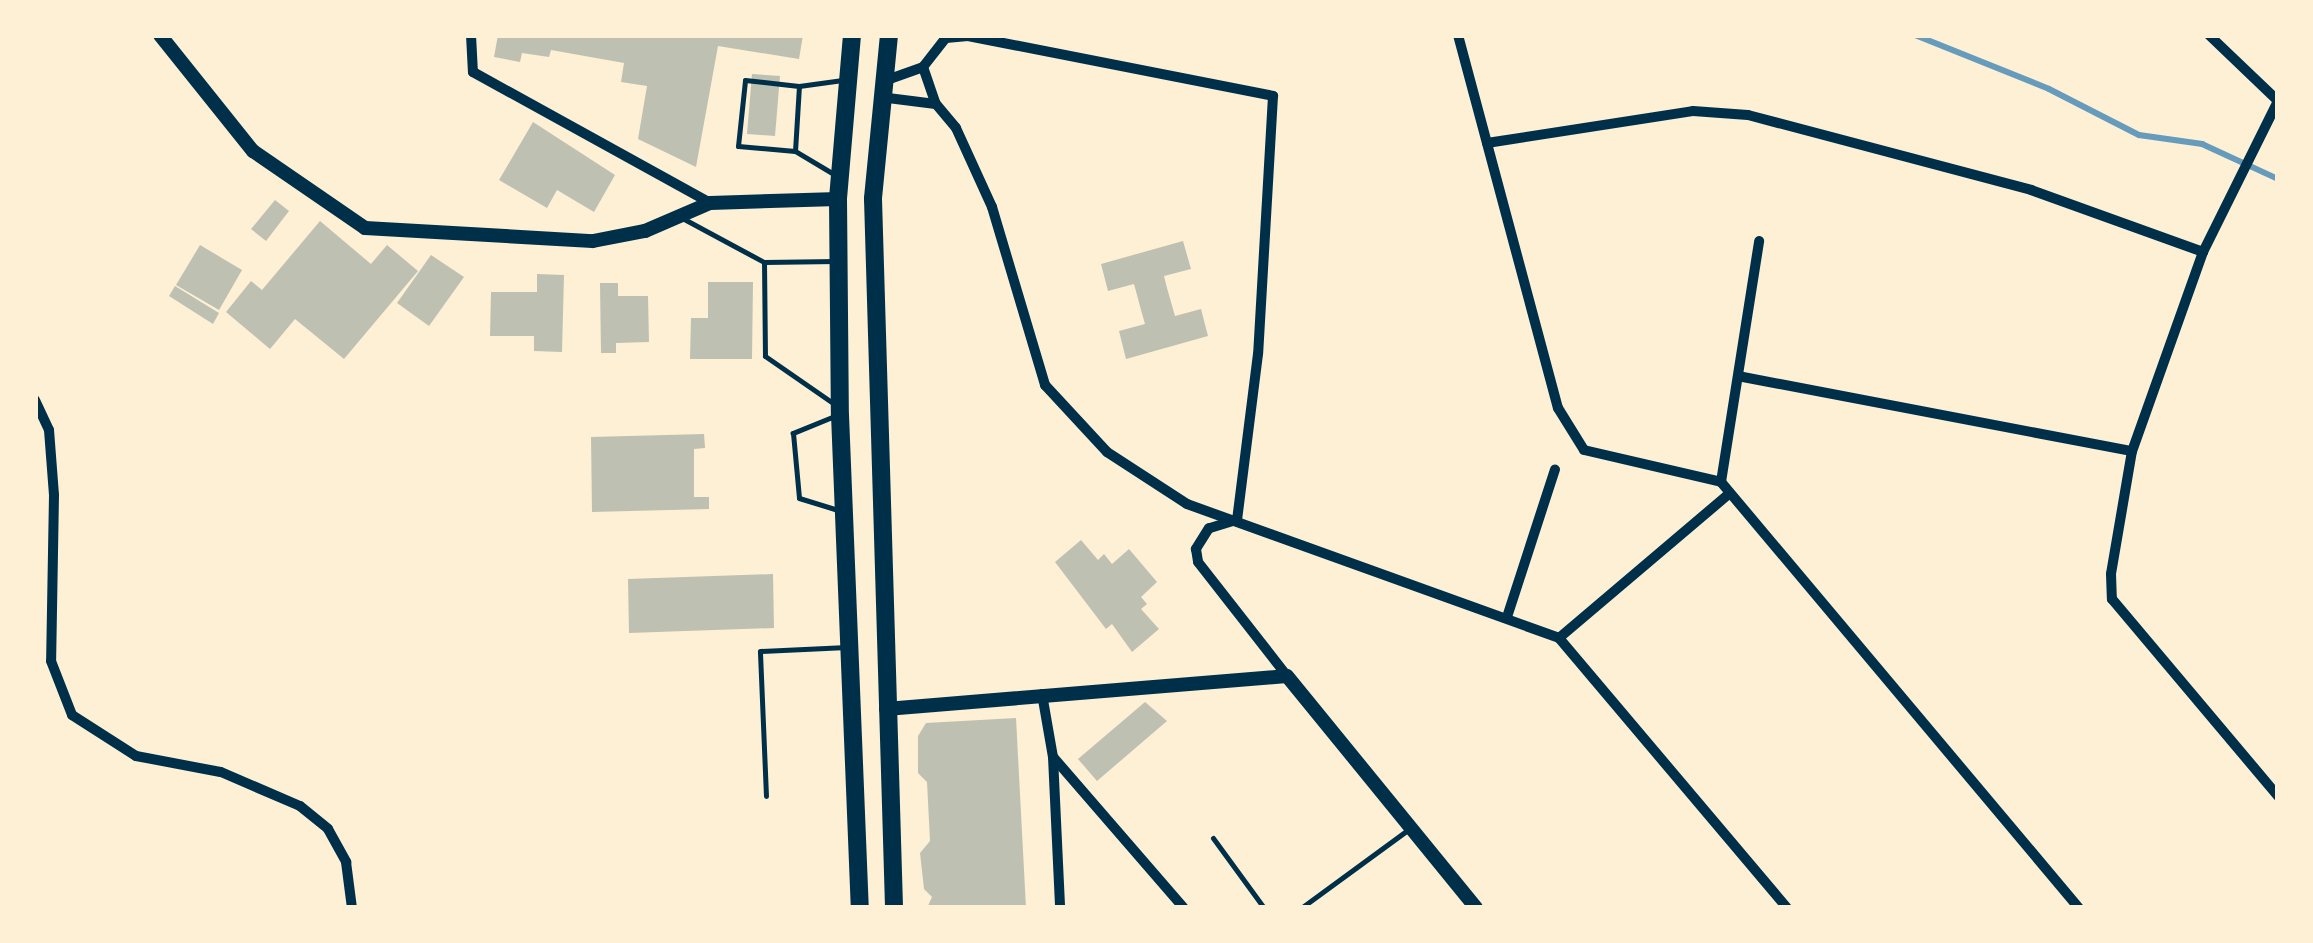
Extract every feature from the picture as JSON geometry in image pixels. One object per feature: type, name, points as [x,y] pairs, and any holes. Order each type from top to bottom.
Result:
[{"type":"highway","points":[[852,35],[838,199],[840,411],[860,908]]},
{"type":"highway","points":[[889,35],[873,199],[894,908]]},
{"type":"street","points":[[160,35],[253,151],[365,228],[593,241],[680,216],[710,203],[838,199]]},
{"type":"street","points":[[471,35],[473,72],[710,203]]},
{"type":"street","points":[[1458,35],[1558,408],[1584,450],[1721,482],[2079,908]]},
{"type":"street","points":[[2209,35],[2278,101],[2236,176],[2204,252],[2132,450],[2112,599],[2278,796]]},
{"type":"street","points":[[881,89],[923,67],[946,38],[968,36],[1273,96],[1258,354],[1237,520]]},
{"type":"street","points":[[923,67],[936,104],[956,128],[992,207],[1026,335],[1045,384],[1068,416],[1150,485],[1237,520],[1508,614],[1559,638],[1787,908]]},
{"type":"street","points":[[881,89],[936,104]]},
{"type":"street","points":[[1488,143],[1693,111],[1748,116],[2032,190],[2204,252]]},
{"type":"street","points":[[1721,482],[1743,377],[1759,241]]},
{"type":"street","points":[[1743,377],[2132,450]]},
{"type":"street","points":[[35,400],[49,430],[54,495],[52,660],[72,715],[136,756],[221,772],[300,806],[328,829],[346,862],[352,908]]},
{"type":"street","points":[[1508,614],[1554,469]]},
{"type":"street","points":[[1559,638],[1730,494]]},
{"type":"street","points":[[1237,520],[1209,528],[1196,549],[1198,562],[1476,908]]},
{"type":"street","points":[[886,709],[1287,676]]},
{"type":"street","points":[[1042,694],[1053,757],[1060,908]]},
{"type":"street","points":[[1053,757],[1184,908]]},
{"type":"lane","points":[[840,178],[795,151],[738,146],[745,80],[799,86],[846,80]]},
{"type":"lane","points":[[795,151],[799,86]]},
{"type":"lane","points":[[680,216],[764,262],[839,260]]},
{"type":"lane","points":[[764,262],[765,356],[840,411],[793,433],[799,498],[844,512]]},
{"type":"lane","points":[[766,796],[760,651],[850,647]]},
{"type":"lane","points":[[1301,908],[1409,829]]},
{"type":"lane","points":[[1213,838],[1264,908]]},
{"type":"building","points":[[498,35],[803,35],[799,59],[718,46],[696,167],[638,139],[647,86],[621,82],[624,63],[551,50],[549,57],[522,53],[520,62],[494,57]]},
{"type":"building","points":[[752,74],[780,76],[775,136],[747,134]]},
{"type":"building","points":[[533,122],[615,175],[594,212],[557,190],[547,208],[499,180]]},
{"type":"building","points":[[275,200],[289,211],[266,241],[251,229]]},
{"type":"building","points":[[320,221],[371,264],[387,245],[418,271],[344,359],[295,319],[270,349],[226,312],[251,281],[262,290]]},
{"type":"building","points":[[1183,241],[1191,269],[1164,276],[1167,288],[1175,316],[1201,309],[1208,336],[1126,359],[1119,331],[1145,324],[1134,284],[1108,291],[1101,264]]},
{"type":"building","points":[[200,245],[242,270],[219,310],[176,285]]},
{"type":"building","points":[[431,255],[464,277],[429,326],[397,303]]},
{"type":"building","points":[[537,274],[564,275],[562,352],[534,351],[534,336],[490,336],[491,292],[537,292]]},
{"type":"building","points":[[708,282],[753,282],[752,359],[690,359],[691,318],[708,318]]},
{"type":"building","points":[[600,283],[618,283],[618,296],[648,296],[649,342],[616,343],[616,353],[601,353]]},
{"type":"building","points":[[175,286],[219,313],[213,324],[169,296]]},
{"type":"building","points":[[704,434],[705,448],[694,449],[694,497],[709,497],[709,509],[592,512],[591,437]]},
{"type":"building","points":[[1081,540],[1098,560],[1104,554],[1112,564],[1129,549],[1157,582],[1141,597],[1147,604],[1141,609],[1159,629],[1132,652],[1112,624],[1106,629],[1055,562]]},
{"type":"building","points":[[773,574],[774,628],[629,633],[628,579]]},
{"type":"building","points":[[1145,702],[1167,721],[1097,781],[1078,759]]},
{"type":"building","points":[[1016,718],[1026,908],[927,908],[932,897],[924,889],[920,853],[930,841],[927,782],[918,773],[918,736],[926,723]]},
{"type":"waterway","points":[[1915,35],[2049,89],[2139,135],[2202,144],[2278,179]]}]
